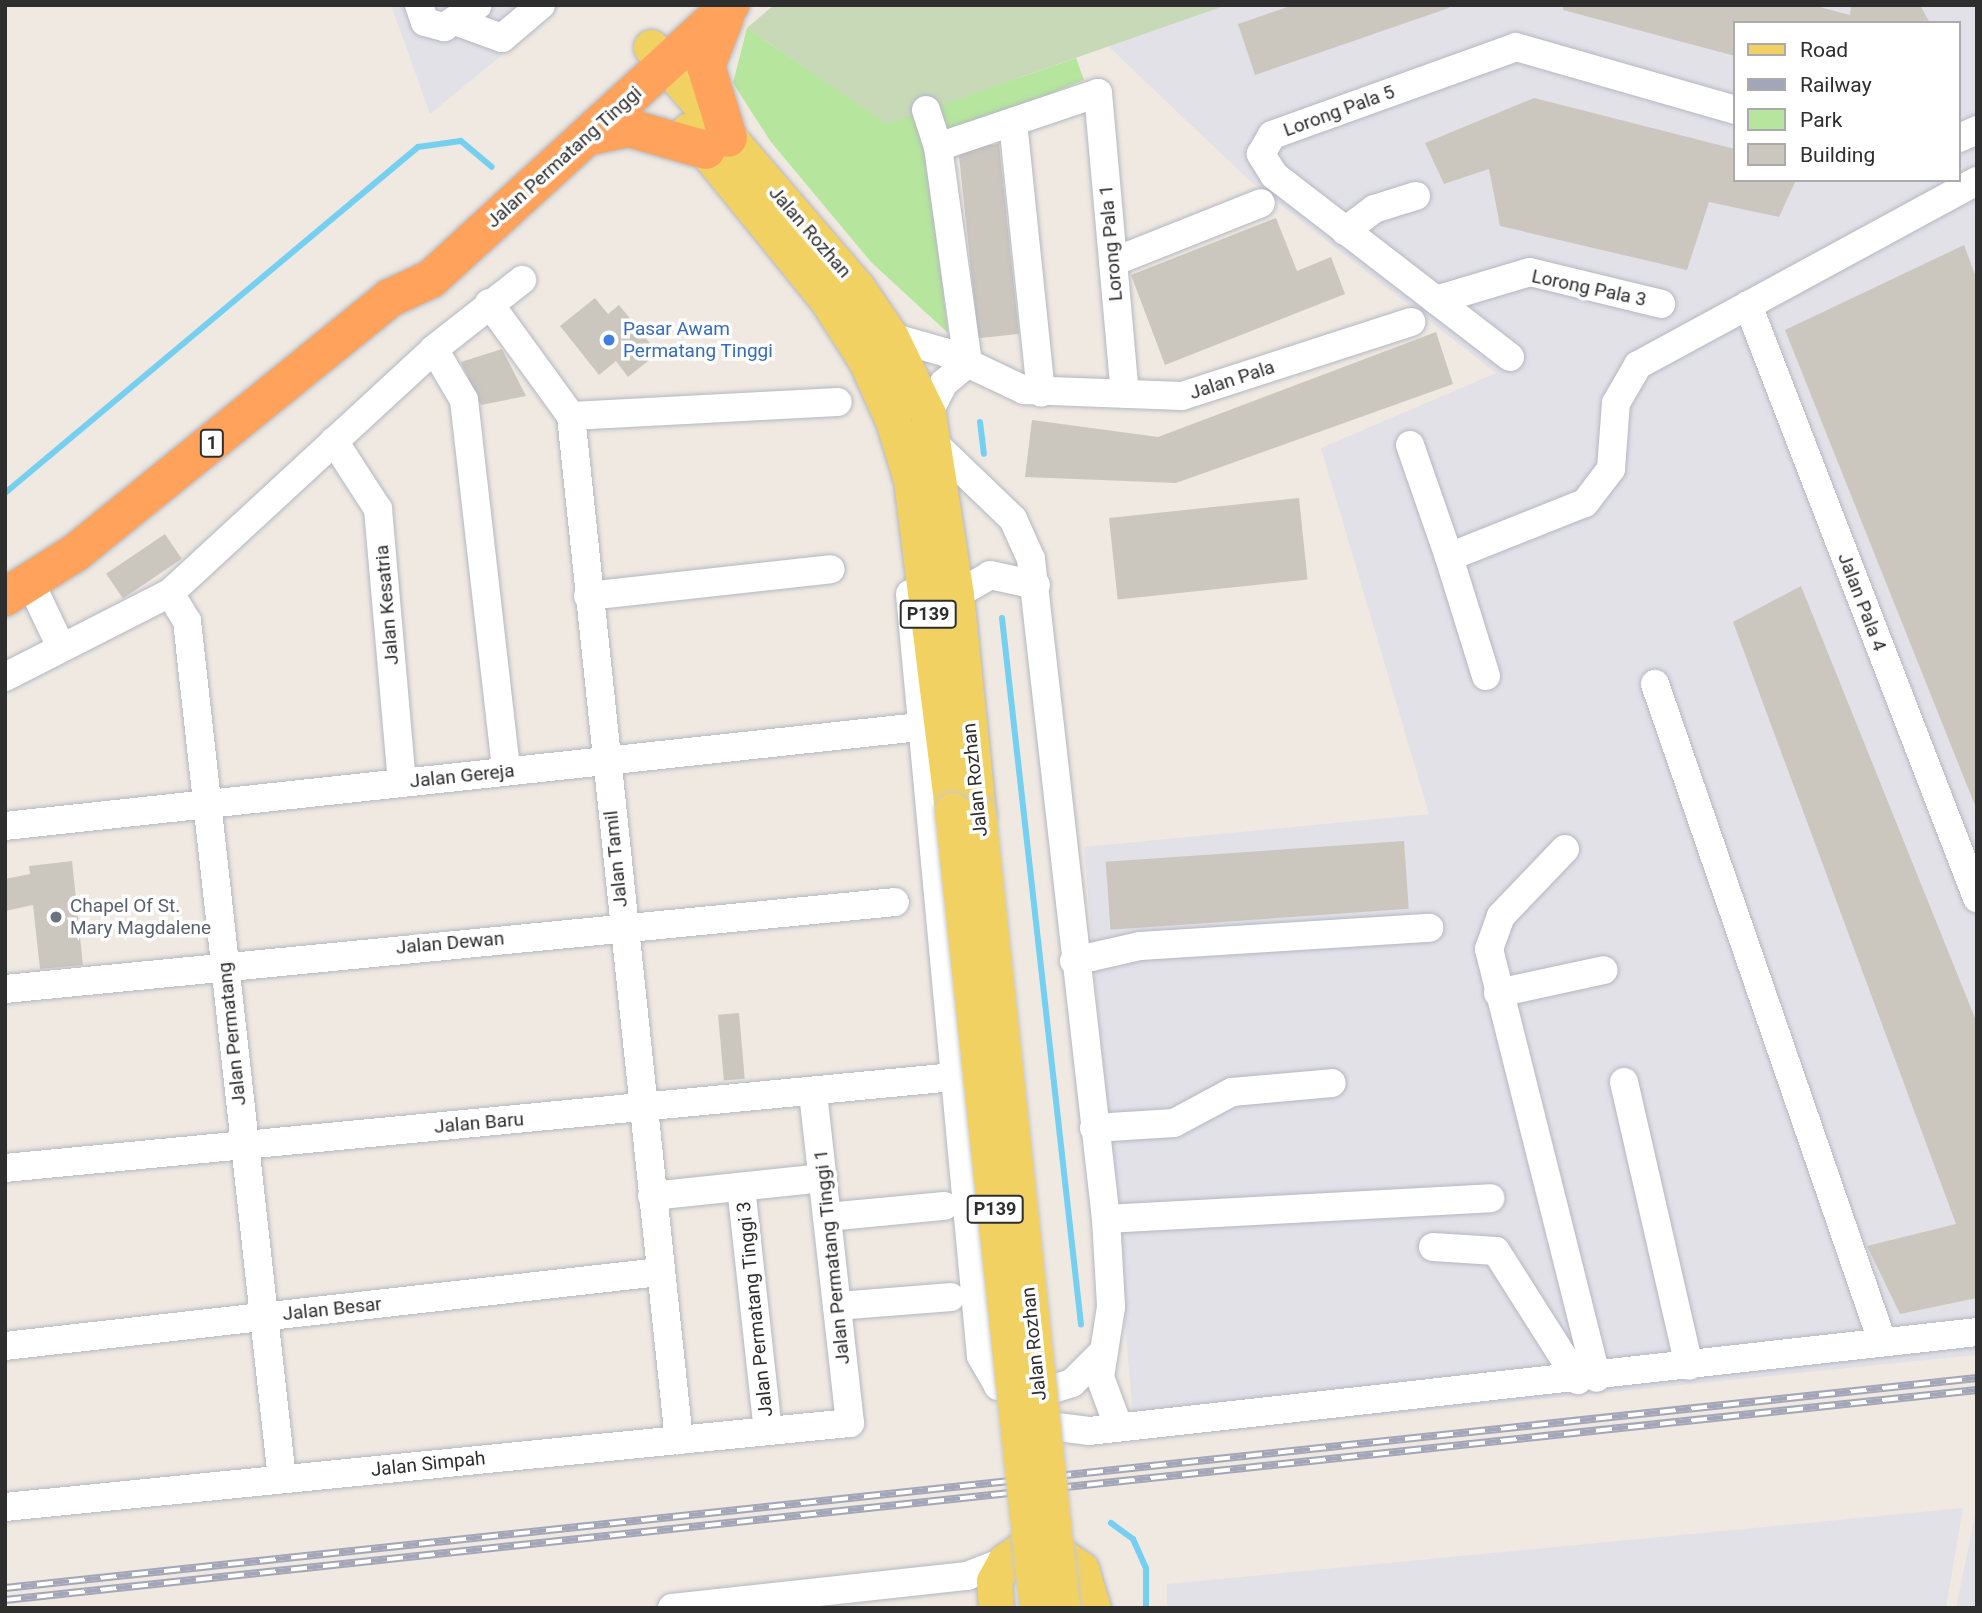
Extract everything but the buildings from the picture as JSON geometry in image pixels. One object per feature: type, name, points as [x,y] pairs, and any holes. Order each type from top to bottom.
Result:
[{"type":"highway","name":"Jalan Permatang Tinggi","points":[[18,591],[390,298],[431,279],[589,136],[696,5]]},
{"type":"highway","name":"Jalan Permatang Tinggi","points":[[390,298],[418,260],[649,65],[731,5]]},
{"type":"highway","points":[[589,136],[629,128],[717,144],[706,66],[731,5]]},
{"type":"main road","name":"Jalan Rozhan","points":[[649,65],[717,144],[857,286],[891,337],[932,429],[956,595],[965,812],[1037,1608]]},
{"type":"main road","name":"Jalan Rozhan","points":[[717,144],[827,300],[866,361],[893,421],[911,480],[965,812],[1062,1608]]},
{"type":"main road","points":[[996,1608],[994,1581],[1005,1561],[1021,1550],[1051,1548],[1082,1569],[1093,1608]]},
{"type":"street","points":[[419,5],[425,22],[460,18],[502,38],[541,5]]},
{"type":"street","name":"Lorong Pala 5","points":[[1510,357],[1274,176],[1261,154],[1272,135],[1516,47],[1734,110]]},
{"type":"street","name":"Lorong Pala 1","points":[[1013,122],[1098,93],[1125,394]]},
{"type":"street","points":[[926,110],[938,148],[968,363],[934,394],[932,429],[1013,519],[1025,539],[1035,585],[1074,961],[1106,1219],[1111,1307],[1100,1355],[1102,1394],[1117,1423]]},
{"type":"street","points":[[938,148],[1013,122],[1041,393]]},
{"type":"street","points":[[1961,137],[1977,130]]},
{"type":"street","points":[[1449,557],[1585,503],[1611,469],[1616,402],[1639,365],[1976,185]]},
{"type":"street","points":[[1345,231],[1374,209],[1416,196]]},
{"type":"street","points":[[1113,262],[1261,203]]},
{"type":"street","name":"Lorong Pala 3","points":[[1436,300],[1530,272],[1661,304]]},
{"type":"street","points":[[5,677],[170,593],[434,349],[489,303],[522,280]]},
{"type":"street","points":[[489,303],[571,416],[838,402]]},
{"type":"street","name":"Jalan Pala 4","points":[[1748,305],[1977,898]]},
{"type":"street","name":"Jalan Pala","points":[[891,337],[968,363],[1041,393],[1182,396],[1411,322]]},
{"type":"street","points":[[434,349],[464,400],[506,771]]},
{"type":"street","name":"Jalan Tamil","points":[[571,416],[587,596],[679,1440]]},
{"type":"street","points":[[893,421],[919,727],[981,1356],[998,1385],[1018,1393],[1049,1426],[1064,1431],[1117,1423],[1588,1379],[1882,1340],[1977,1332]]},
{"type":"street","name":"Jalan Kesatria","points":[[334,441],[378,509],[402,783]]},
{"type":"street","points":[[1410,445],[1486,676]]},
{"type":"street","points":[[587,596],[831,569]]},
{"type":"street","points":[[956,595],[990,575],[1035,585]]},
{"type":"street","points":[[18,591],[61,647]]},
{"type":"street","name":"Jalan Permatang","points":[[170,593],[187,621],[282,1479]]},
{"type":"street","points":[[1655,684],[1882,1340]]},
{"type":"street","name":"Jalan Gereja","points":[[5,826],[207,802],[919,727]]},
{"type":"street","points":[[1565,849],[1501,916],[1489,949],[1588,1379]]},
{"type":"street","name":"Jalan Dewan","points":[[5,989],[225,965],[895,902]]},
{"type":"street","points":[[1074,961],[1140,946],[1429,928]]},
{"type":"street","points":[[1498,993],[1604,970]]},
{"type":"street","name":"Jalan Baru","points":[[5,1168],[953,1077]]},
{"type":"street","points":[[1624,1082],[1689,1366]]},
{"type":"street","points":[[1094,1128],[1174,1123],[1232,1092],[1332,1083]]},
{"type":"street","name":"Jalan Permatang Tinggi 1","points":[[813,1091],[850,1423]]},
{"type":"street","points":[[652,1196],[823,1178]]},
{"type":"street","name":"Jalan Permatang Tinggi 3","points":[[741,1187],[768,1431]]},
{"type":"street","points":[[1106,1219],[1490,1198]]},
{"type":"street","points":[[827,1217],[944,1206]]},
{"type":"street","points":[[1433,1247],[1496,1251],[1588,1379]]},
{"type":"street","name":"Jalan Besar","points":[[5,1346],[660,1272]]},
{"type":"street","points":[[837,1306],[951,1297]]},
{"type":"street","points":[[1018,1393],[1072,1383],[1100,1355]]},
{"type":"street","points":[[1072,1383],[1117,1423]]},
{"type":"street","name":"Jalan Simpah","points":[[5,1507],[850,1423]]},
{"type":"street","points":[[672,1608],[967,1576],[1005,1561]]},
{"type":"shaded area","points":[[391,5],[563,5],[430,114]]},
{"type":"shaded area","points":[[1227,5],[1977,5],[1977,1355],[1135,1440],[1084,847],[1429,814],[1321,448],[1496,373],[1249,180],[1108,46]]},
{"type":"shaded area","points":[[1977,1505],[1977,1608],[1956,1608]]},
{"type":"shaded area","points":[[1963,1508],[1946,1608],[1167,1608],[1167,1584]]},
{"type":"green space","points":[[774,5],[1227,5],[887,124],[747,28]]},
{"type":"green space","points":[[747,28],[887,123],[1076,58],[1084,80],[927,144],[948,333],[871,262],[771,142],[733,83]]},
{"type":"waterway","points":[[5,493],[418,147],[461,141],[492,167]]},
{"type":"waterway","points":[[980,422],[984,454]]},
{"type":"waterway","points":[[1002,618],[1081,1325]]},
{"type":"waterway","points":[[1111,1523],[1133,1539],[1146,1568],[1146,1608]]},
{"type":"railway","points":[[5,1588],[1977,1378]]},
{"type":"railway","points":[[5,1600],[1977,1390]]},
{"type":"place","name":"Pasar Awam Permatang Tinggi","points":[[609,340]]},
{"type":"place","name":"Chapel Of St. Mary Magdalene","points":[[56,917]]}]
